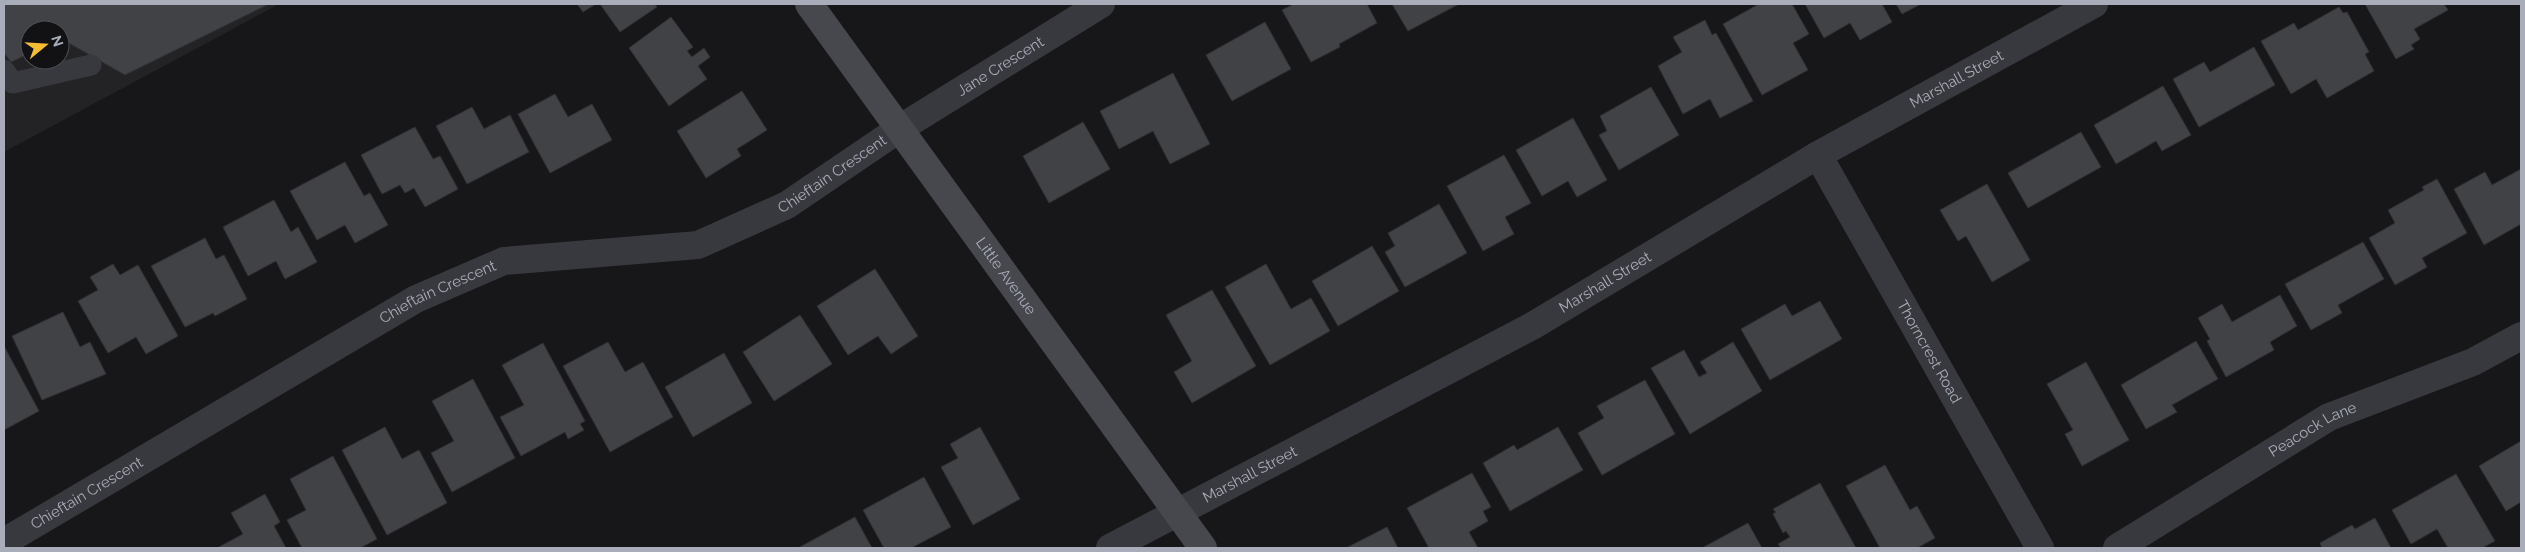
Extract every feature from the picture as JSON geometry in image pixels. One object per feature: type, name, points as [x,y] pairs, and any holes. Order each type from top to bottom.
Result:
[{"type":"street","name":"Little Avenue","points":[[809,4],[1203,548]]},
{"type":"street","name":"Jane Crescent","points":[[899,128],[1101,4]]},
{"type":"street","name":"Marshall Street","points":[[1110,548],[1534,325],[1818,155],[2094,4]]},
{"type":"street","name":"Chieftain Crescent","points":[[4,542],[416,299],[504,261],[698,245],[787,205],[899,128]]},
{"type":"street","name":"Thorncrest Road","points":[[1818,155],[2040,548]]},
{"type":"street","name":"Peacock Lane","points":[[2117,548],[2329,417],[2473,362],[2521,336]]},
{"type":"lane","points":[[4,70],[13,83],[90,66]]},
{"type":"shaded area","points":[[4,4],[279,4],[4,152]]},
{"type":"building","points":[[4,4],[269,4],[125,75],[70,44],[70,20],[20,20],[20,58],[11,62],[4,53]]},
{"type":"building","points":[[577,4],[596,4],[583,12]]},
{"type":"building","points":[[600,4],[655,4],[657,7],[620,32]]},
{"type":"building","points":[[1294,4],[1367,4],[1377,23],[1339,44],[1340,47],[1311,62],[1282,10]]},
{"type":"building","points":[[1392,4],[1459,4],[1408,31]]},
{"type":"building","points":[[1759,4],[1792,4],[1809,34],[1793,43],[1808,70],[1762,95],[1723,24]]},
{"type":"building","points":[[1805,4],[1882,4],[1892,22],[1860,40],[1850,23],[1824,38]]},
{"type":"building","points":[[1896,4],[1921,4],[1902,14]]},
{"type":"building","points":[[2365,4],[2444,4],[2448,10],[2414,29],[2420,39],[2411,45],[2414,49],[2396,59]]},
{"type":"building","points":[[2339,7],[2343,13],[2347,12],[2369,52],[2365,54],[2374,71],[2327,98],[2316,79],[2291,94],[2261,41],[2294,23],[2298,30]]},
{"type":"building","points":[[671,17],[693,47],[687,51],[692,57],[704,48],[710,57],[698,66],[707,79],[669,106],[629,48]]},
{"type":"building","points":[[1705,20],[1712,35],[1716,33],[1753,101],[1720,118],[1710,99],[1683,114],[1658,66],[1682,52],[1673,37]]},
{"type":"building","points":[[1265,22],[1291,69],[1232,101],[1206,55]]},
{"type":"building","points":[[2254,47],[2275,85],[2199,127],[2173,79],[2204,62],[2210,72]]},
{"type":"building","points":[[1173,73],[1210,144],[1170,164],[1153,131],[1119,149],[1100,111]]},
{"type":"building","points":[[2163,86],[2191,135],[2162,151],[2156,141],[2116,164],[2094,125]]},
{"type":"building","points":[[1651,87],[1679,135],[1619,170],[1599,135],[1607,131],[1600,116]]},
{"type":"building","points":[[742,91],[767,130],[737,149],[741,156],[706,178],[677,131]]},
{"type":"building","points":[[555,94],[568,117],[592,104],[612,140],[550,173],[518,114]]},
{"type":"building","points":[[472,107],[484,129],[510,115],[529,152],[467,184],[436,126]]},
{"type":"building","points":[[1573,118],[1607,180],[1577,197],[1568,181],[1542,196],[1516,150]]},
{"type":"building","points":[[1083,122],[1110,169],[1049,203],[1023,156]]},
{"type":"building","points":[[415,127],[433,159],[440,156],[458,189],[425,207],[414,188],[405,193],[400,185],[382,194],[361,155]]},
{"type":"building","points":[[2081,132],[2101,167],[2028,208],[2008,173]]},
{"type":"building","points":[[1504,155],[1531,203],[1505,217],[1514,234],[1483,251],[1447,186]]},
{"type":"building","points":[[345,162],[364,196],[370,193],[388,225],[355,243],[345,225],[317,240],[290,191]]},
{"type":"building","points":[[2521,169],[2521,224],[2484,245],[2454,189],[2485,172],[2492,185]]},
{"type":"building","points":[[2437,179],[2467,233],[2422,258],[2427,267],[2395,285],[2369,238],[2395,223],[2388,210],[2424,190],[2422,187]]},
{"type":"building","points":[[1987,184],[2030,260],[1992,282],[1966,236],[1958,241],[1940,210]]},
{"type":"building","points":[[274,200],[291,232],[298,227],[317,262],[285,279],[276,261],[248,276],[223,227]]},
{"type":"building","points":[[1439,204],[1467,253],[1405,287],[1385,252],[1395,246],[1388,233]]},
{"type":"building","points":[[205,238],[216,259],[224,255],[247,299],[215,316],[213,313],[185,327],[151,266]]},
{"type":"building","points":[[2363,242],[2384,279],[2338,305],[2342,313],[2311,330],[2285,284]]},
{"type":"building","points":[[1372,246],[1399,291],[1338,326],[1312,281]]},
{"type":"building","points":[[113,264],[120,275],[138,265],[178,336],[146,354],[136,337],[108,353],[78,301],[98,290],[90,277]]},
{"type":"building","points":[[1266,264],[1291,309],[1311,298],[1330,331],[1270,365],[1225,287]]},
{"type":"building","points":[[875,269],[918,336],[891,354],[878,336],[848,355],[817,306]]},
{"type":"building","points":[[1212,290],[1256,366],[1192,403],[1174,372],[1192,361],[1166,315]]},
{"type":"building","points":[[2280,295],[2297,326],[2270,342],[2274,350],[2226,377],[2207,341],[2210,339],[2198,318],[2222,304],[2232,322]]},
{"type":"building","points":[[1820,301],[1842,339],[1770,380],[1741,329],[1785,304],[1792,316]]},
{"type":"building","points":[[63,312],[80,347],[90,342],[106,374],[42,400],[12,336]]},
{"type":"building","points":[[800,315],[832,364],[774,401],[743,352]]},
{"type":"building","points":[[2196,341],[2218,379],[2172,405],[2177,412],[2146,429],[2121,385]]},
{"type":"building","points":[[608,342],[625,372],[643,362],[673,417],[610,452],[563,366]]},
{"type":"building","points":[[1733,342],[1762,391],[1690,434],[1651,368],[1684,350],[1699,377],[1707,373],[1700,362]]},
{"type":"building","points":[[543,343],[585,421],[580,424],[584,430],[568,439],[565,432],[521,456],[500,417],[524,405],[502,365]]},
{"type":"building","points":[[4,346],[39,411],[4,430]]},
{"type":"building","points":[[724,353],[752,403],[693,437],[665,387]]},
{"type":"building","points":[[2086,362],[2129,440],[2082,466],[2065,434],[2073,430],[2047,384]]},
{"type":"building","points":[[473,379],[515,458],[452,492],[431,453],[454,441],[432,401]]},
{"type":"building","points":[[1645,380],[1675,434],[1602,475],[1578,433],[1604,418],[1597,406]]},
{"type":"building","points":[[385,427],[402,459],[419,450],[447,503],[387,535],[342,450]]},
{"type":"building","points":[[980,427],[1020,499],[973,525],[941,467],[958,458],[950,444]]},
{"type":"building","points":[[1558,427],[1583,470],[1510,511],[1483,463],[1514,445],[1517,450]]},
{"type":"building","points":[[2521,441],[2521,502],[2506,511],[2479,466]]},
{"type":"building","points":[[333,456],[377,539],[360,548],[302,548],[287,520],[306,510],[290,479]]},
{"type":"building","points":[[1885,465],[1910,510],[1917,506],[1935,538],[1917,548],[1880,548],[1846,486]]},
{"type":"building","points":[[1472,473],[1491,507],[1483,511],[1488,521],[1469,532],[1478,548],[1429,548],[1407,508]]},
{"type":"building","points":[[2456,474],[2495,541],[2482,548],[2448,548],[2437,529],[2411,544],[2392,510]]},
{"type":"building","points":[[924,477],[951,527],[911,548],[884,548],[863,510]]},
{"type":"building","points":[[1820,483],[1856,548],[1781,548],[1778,544],[1790,537],[1786,531],[1783,533],[1773,514],[1776,512],[1773,509]]},
{"type":"building","points":[[265,494],[280,522],[274,526],[286,548],[217,548],[243,534],[231,513]]},
{"type":"building","points":[[855,517],[872,548],[798,548]]},
{"type":"building","points":[[2375,518],[2391,548],[2322,548],[2320,543],[2352,525],[2355,529]]},
{"type":"building","points":[[1748,523],[1762,548],[1702,548]]},
{"type":"building","points":[[1387,527],[1398,548],[1346,548]]}]
